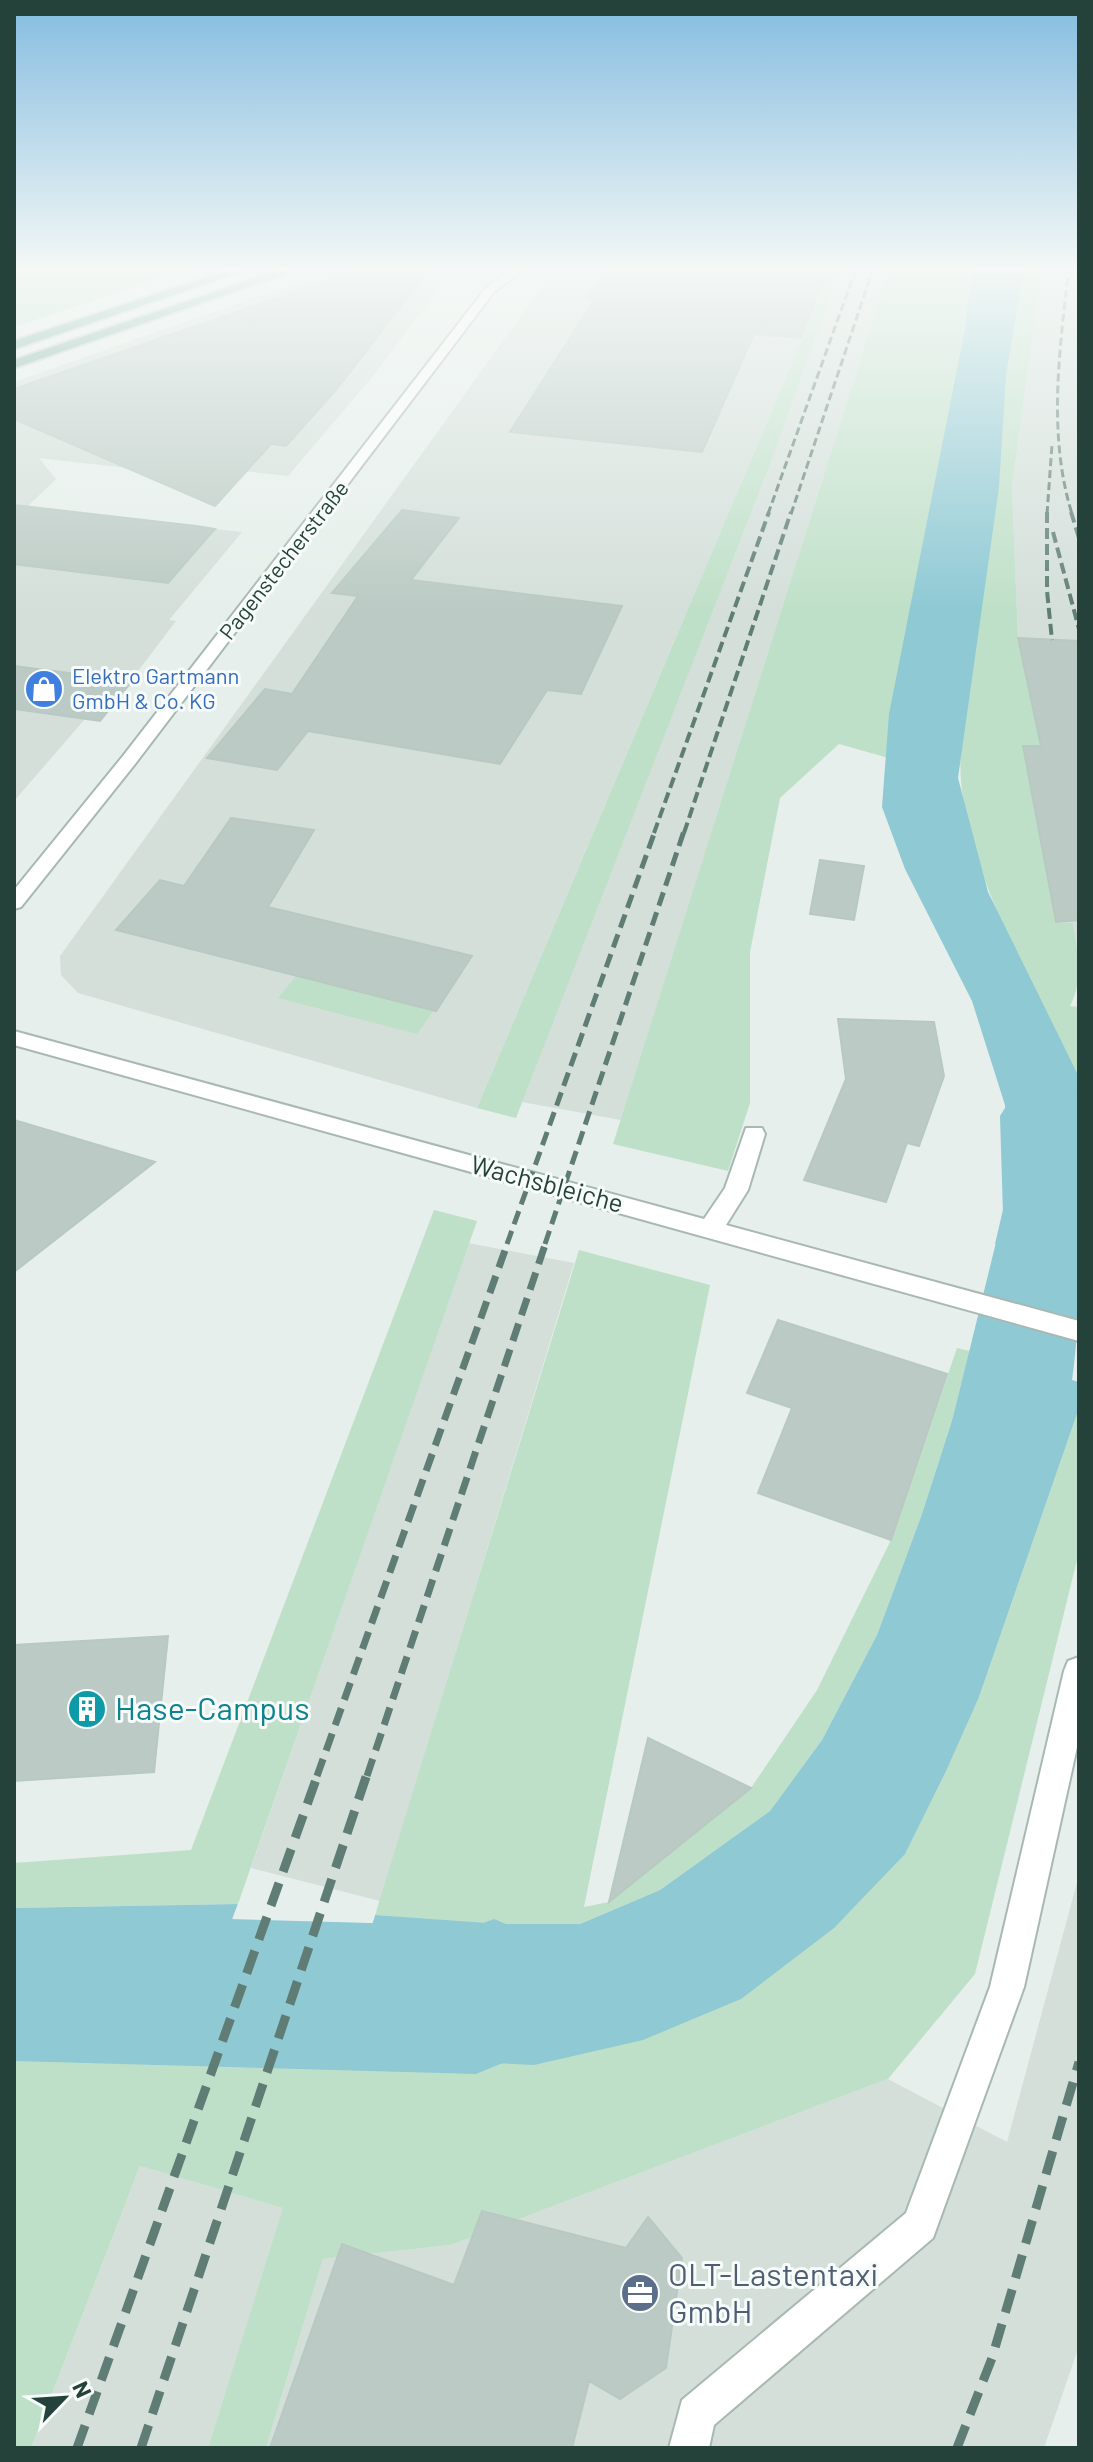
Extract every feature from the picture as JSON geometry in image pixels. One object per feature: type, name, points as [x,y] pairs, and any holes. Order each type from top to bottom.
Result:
[{"type":"street","name":"Pagenstecherstraße","points":[[14,903],[104,792],[420,381]]},
{"type":"street","name":"Wachsbleiche","points":[[14,1038],[1079,1331]]},
{"type":"street","points":[[711,1228],[736,1190],[754,1134]]},
{"type":"street","points":[[689,2448],[696,2414],[920,2225],[1007,1987],[1079,1671]]},
{"type":"shaded area","points":[[369,381],[288,476],[215,468],[205,477],[39,458],[56,479],[27,507],[242,532],[169,620],[176,621],[100,721],[85,719],[14,801],[14,382]]},
{"type":"shaded area","points":[[474,381],[784,381],[477,1108],[78,993],[61,975],[60,956]]},
{"type":"shaded area","points":[[797,381],[854,381],[621,1120],[522,1102]]},
{"type":"shaded area","points":[[1026,381],[1079,381],[1079,956],[1073,923],[1056,922],[1023,746],[1040,746],[1018,638],[1012,487]]},
{"type":"shaded area","points":[[468,1243],[574,1263],[380,1901],[251,1868]]},
{"type":"shaded area","name":"OLT-Lastentaxi GmbH","points":[[1079,1875],[1079,2346],[1044,2448],[266,2448],[323,2259],[451,2245],[888,2079],[1007,2142]]},
{"type":"shaded area","points":[[140,2166],[284,2208],[208,2448],[31,2448]]},
{"type":"green space","points":[[784,381],[800,381],[516,1118],[477,1108]]},
{"type":"green space","points":[[854,381],[1026,381],[1012,487],[1018,638],[1041,746],[1023,746],[1056,922],[1073,923],[1077,944],[1077,986],[1070,1006],[1079,1007],[1079,1077],[1020,960],[983,873],[969,830],[962,788],[961,748],[885,757],[839,744],[780,798],[750,952],[750,1103],[728,1171],[613,1144]]},
{"type":"green space","points":[[296,976],[434,1010],[417,1034],[278,998]]},
{"type":"green space","points":[[434,1210],[477,1221],[238,1904],[14,1908],[14,1863],[191,1850]]},
{"type":"green space","points":[[579,1250],[710,1285],[584,1907],[609,1902],[751,1788],[817,1690],[891,1540],[957,1348],[974,1352],[922,1514],[877,1635],[822,1740],[770,1811],[660,1890],[580,1924],[534,2064],[979,1697],[1079,1408],[1079,1552],[975,1974],[888,2079],[451,2245],[323,2259],[266,2448],[208,2448],[283,2208],[140,2166],[31,2448],[14,2448],[14,2046],[187,2041],[387,2058],[500,1925],[375,1915]]},
{"type":"water","points":[[955,381],[1006,381],[999,487],[958,778],[988,892],[1079,1077],[1079,1266],[995,1244],[1009,1184],[1005,1105],[972,1001],[905,869],[882,807],[889,714]]},
{"type":"water","points":[[974,1352],[1079,1382],[1079,1408],[979,1697],[905,1854],[834,1928],[741,1999],[643,2040],[534,2065],[332,2055],[375,1915],[501,1924],[580,1924],[660,1890],[770,1811],[822,1740],[877,1635],[922,1514]]},
{"type":"water","points":[[238,1904],[187,2041],[14,2046],[14,1908]]},
{"type":"pier","points":[[239,1901],[241,1906],[191,2042],[186,2045]]},
{"type":"pier","points":[[377,1911],[331,2058],[328,2053],[372,1914]]},
{"type":"building","points":[[37,381],[343,381],[286,446],[271,444],[215,506],[14,419],[14,389]]},
{"type":"building","points":[[543,381],[733,381],[702,452],[510,432]]},
{"type":"building","points":[[14,505],[215,529],[168,583],[14,564]]},
{"type":"building","points":[[402,510],[459,518],[411,580],[622,606],[581,694],[547,690],[500,764],[308,731],[277,770],[207,758],[265,689],[292,694],[358,596],[332,593]]},
{"type":"building","points":[[1018,638],[1079,641],[1079,920],[1056,922],[1023,746],[1041,746]]},
{"type":"building","points":[[14,666],[132,681],[100,721],[14,709]]},
{"type":"building","points":[[231,818],[314,830],[268,907],[472,956],[436,1011],[116,930],[160,880],[184,886]]},
{"type":"building","points":[[820,860],[864,866],[854,920],[810,914]]},
{"type":"building","points":[[838,1019],[934,1022],[944,1076],[919,1146],[907,1143],[886,1202],[804,1180],[846,1079]]},
{"type":"building","points":[[14,1120],[155,1162],[14,1272]]},
{"type":"building","points":[[778,1320],[947,1374],[891,1540],[758,1493],[792,1408],[747,1393]]},
{"type":"building","name":"Hase-Campus","points":[[168,1636],[154,1772],[14,1781],[14,1645]]},
{"type":"building","points":[[648,1738],[751,1788],[609,1902]]},
{"type":"building","points":[[482,2211],[626,2248],[648,2217],[682,2258],[666,2368],[620,2399],[589,2381],[572,2448],[270,2448],[342,2244],[454,2285]]},
{"type":"waterway","points":[[986,1503],[1002,1458],[1055,1214],[1049,1116]]},
{"type":"waterway","points":[[14,1987],[476,2000],[494,1993]]},
{"type":"railway","points":[[768,514],[816,381]]},
{"type":"railway","points":[[791,514],[836,381]]},
{"type":"railway","points":[[1058,381],[1060,453],[1072,514]]},
{"type":"railway","points":[[1047,514],[1052,445]]},
{"type":"railway","points":[[654,833],[769,512]]},
{"type":"railway","points":[[684,833],[791,512]]},
{"type":"railway","points":[[1071,512],[1079,538]]},
{"type":"railway","points":[[1047,514],[1047,591],[1052,640]]},
{"type":"railway","points":[[1053,532],[1079,629]]},
{"type":"railway","points":[[507,1244],[655,831]]},
{"type":"railway","points":[[545,1244],[684,831]]},
{"type":"railway","points":[[317,1776],[508,1242]]},
{"type":"railway","points":[[367,1776],[546,1242]]},
{"type":"railway","points":[[77,2448],[318,1774]]},
{"type":"railway","points":[[141,2448],[367,1774]]},
{"type":"railway","points":[[957,2448],[992,2358],[1079,2062]]},
{"type":"place","name":"Elektro Gartmann GmbH & Co. KG","points":[[44,689]]},
{"type":"place","name":"Hase-Campus","points":[[87,1709]]},
{"type":"place","name":"OLT-Lastentaxi GmbH","points":[[640,2293]]}]
